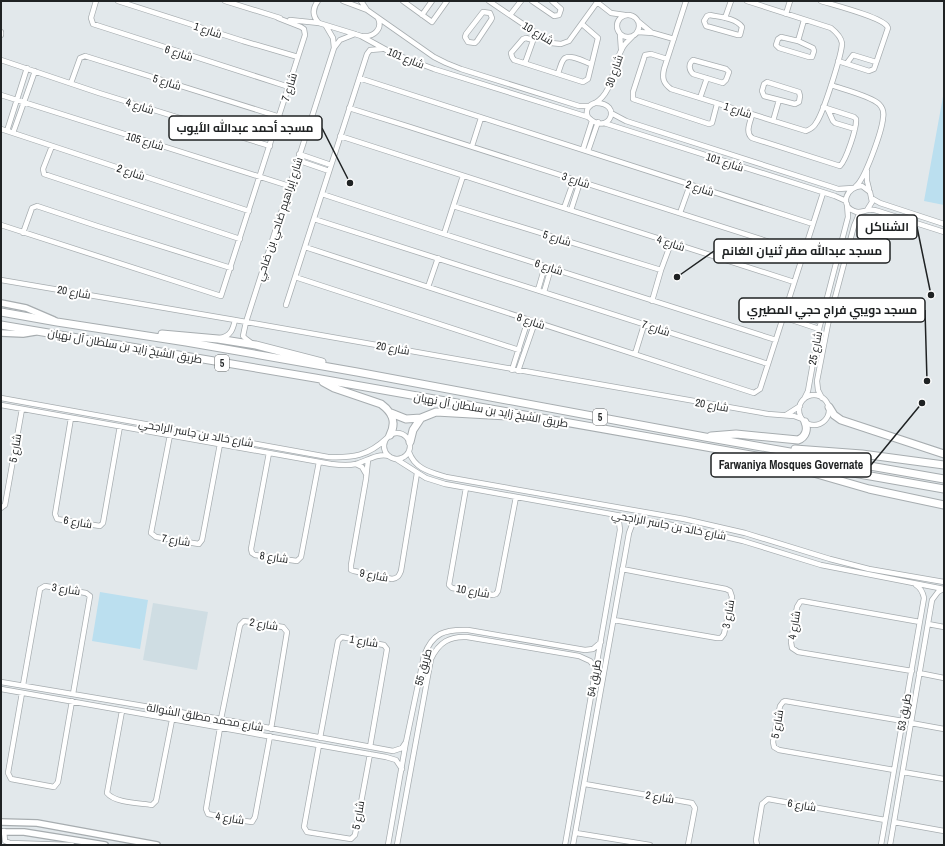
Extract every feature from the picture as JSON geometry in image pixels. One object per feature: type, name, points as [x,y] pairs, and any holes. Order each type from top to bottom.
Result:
[{"type":"highway","name":"طريق الشيخ زايد بن سلطان آل نهيان","points":[[1,312],[357,372],[705,437],[944,479]]},
{"type":"highway","name":"طريق الشيخ زايد بن سلطان آل نهيان","points":[[1,325],[315,378],[944,489]]},
{"type":"highway","points":[[143,335],[169,334],[256,345],[306,357],[357,372]]},
{"type":"highway","points":[[315,378],[334,388],[381,404],[391,413],[406,419],[421,418],[436,412],[539,418]]},
{"type":"highway","points":[[828,407],[834,415],[841,420],[944,454]]},
{"type":"highway","points":[[388,437],[394,423],[391,413]]},
{"type":"highway","points":[[410,442],[413,430],[421,418]]},
{"type":"highway","points":[[705,437],[732,434],[798,440],[806,433],[807,428],[804,420]]},
{"type":"highway","points":[[762,447],[862,454],[944,465]]},
{"type":"highway","points":[[760,457],[869,489],[944,505]]},
{"type":"main road","name":"طريق الشيخ زايد بن سلطان آل نهيان","points":[[1,303],[26,308],[58,322]]},
{"type":"main road","name":"طريق الشيخ زايد بن سلطان آل نهيان","points":[[1,333],[23,334],[38,331]]},
{"type":"main road","points":[[1,822],[38,823],[157,845]]},
{"type":"main road","points":[[72,842],[76,835],[73,830]]},
{"type":"main road","points":[[2,832],[24,832],[58,836],[72,842],[102,845],[101,840],[104,836]]},
{"type":"street","name":"شارع 6","points":[[96,1],[91,18],[93,24],[289,87]]},
{"type":"street","name":"شارع 1","points":[[118,1],[298,57]]},
{"type":"street","name":"شارع 101","points":[[224,1],[278,18],[319,23],[362,36],[384,50],[434,69],[588,117]]},
{"type":"street","points":[[318,1],[314,6],[313,12],[319,23]]},
{"type":"street","name":"شارع 101","points":[[343,1],[367,10],[434,57],[461,69],[579,106],[590,106]]},
{"type":"street","points":[[361,1],[367,10]]},
{"type":"street","points":[[403,1],[432,22],[447,1]]},
{"type":"street","points":[[422,14],[432,1]]},
{"type":"street","name":"شارع 10","points":[[489,1],[535,34],[551,43],[561,44],[569,41],[597,2],[611,13],[617,24]]},
{"type":"street","points":[[510,15],[521,1]]},
{"type":"street","points":[[532,1],[554,16],[559,15],[561,9],[552,1]]},
{"type":"street","name":"شارع 1","points":[[686,1],[666,59],[662,78],[666,85],[671,89],[806,131],[817,123],[826,108],[842,41],[831,28],[751,2]]},
{"type":"street","points":[[725,18],[731,1]]},
{"type":"street","points":[[786,14],[790,1]]},
{"type":"street","points":[[821,1],[873,18],[886,24],[888,28],[874,69],[869,71],[838,61]]},
{"type":"street","points":[[490,13],[487,12],[480,14],[466,34],[465,37],[468,42],[475,43],[477,41],[492,18],[490,13],[495,5]]},
{"type":"street","points":[[611,13],[631,15],[653,33]]},
{"type":"street","points":[[625,15],[619,19],[616,27],[620,34],[625,37],[632,37],[638,32],[639,22]]},
{"type":"street","points":[[710,15],[725,18],[740,24],[742,27],[740,34],[738,35],[706,26],[704,21],[707,16],[710,15]]},
{"type":"street","points":[[362,36],[375,34],[379,29],[380,22],[377,16]]},
{"type":"street","name":"شارع 7","points":[[23,233],[221,296],[280,117],[305,35],[304,29],[298,25],[278,18]]},
{"type":"street","points":[[798,41],[804,20]]},
{"type":"street","points":[[533,40],[523,38],[511,53],[514,60],[583,82],[588,79],[598,38],[582,24]]},
{"type":"street","points":[[326,26],[333,38],[334,48]]},
{"type":"street","points":[[638,32],[653,33],[674,39]]},
{"type":"street","points":[[334,48],[340,40],[355,34]]},
{"type":"street","points":[[525,63],[535,34]]},
{"type":"street","name":"شارع 30","points":[[620,34],[621,50]]},
{"type":"street","points":[[782,36],[798,41],[813,48],[814,51],[812,57],[779,48],[776,45],[778,39],[782,36]]},
{"type":"street","name":"شارع 30","points":[[595,103],[602,99],[606,93],[621,50],[632,37]]},
{"type":"street","name":"شارع إبراهيم ضاحي بن ضاحي","points":[[246,322],[334,48]]},
{"type":"street","points":[[286,305],[368,51],[373,49],[384,50]]},
{"type":"street","points":[[666,59],[651,54],[646,55],[632,92],[633,99],[709,124],[714,120],[718,104]]},
{"type":"street","points":[[847,63],[853,55],[876,62]]},
{"type":"street","name":"شارع 5","points":[[71,83],[80,58],[85,56],[280,117]]},
{"type":"street","points":[[558,73],[564,59],[566,58],[573,58],[591,64]]},
{"type":"street","name":"شارع 4","points":[[1,60],[270,146]]},
{"type":"street","points":[[695,60],[706,63],[726,69],[729,72],[726,80],[723,82],[707,78],[693,74],[690,71],[691,61],[695,60]]},
{"type":"street","points":[[7,131],[27,68]]},
{"type":"street","points":[[13,133],[35,71]]},
{"type":"street","points":[[476,82],[480,81],[481,75]]},
{"type":"street","name":"شارع 2","points":[[359,78],[813,224]]},
{"type":"street","points":[[700,98],[707,78]]},
{"type":"street","points":[[499,90],[499,84],[503,82]]},
{"type":"street","points":[[767,82],[783,86],[797,91],[800,94],[797,104],[779,100],[764,96],[762,94],[764,84],[767,82]]},
{"type":"street","points":[[831,84],[871,98],[880,104],[883,110],[883,119],[867,170],[860,183],[847,195],[847,203],[854,211],[878,211],[944,232]]},
{"type":"street","name":"شارع 30","points":[[606,93],[608,107]]},
{"type":"street","name":"شارع 105","points":[[1,95],[289,186]]},
{"type":"street","points":[[773,121],[779,100]]},
{"type":"street","points":[[595,103],[608,107],[611,114],[610,119],[604,123],[592,121],[588,117],[586,112],[590,106],[595,103]]},
{"type":"street","name":"شارع 3","points":[[349,108],[804,253]]},
{"type":"street","points":[[826,108],[833,121],[855,129]]},
{"type":"street","points":[[752,115],[747,131],[752,138],[840,166],[844,160],[857,122],[854,117],[826,108]]},
{"type":"street","name":"شارع 101","points":[[611,114],[626,121],[838,189],[854,187]]},
{"type":"street","points":[[472,146],[481,118]]},
{"type":"street","points":[[585,150],[592,121]]},
{"type":"street","points":[[585,150],[598,122]]},
{"type":"street","name":"شارع 101","points":[[604,123],[835,196],[847,203]]},
{"type":"street","name":"شارع 2","points":[[1,129],[249,211]]},
{"type":"street","name":"شارع 4","points":[[340,136],[794,282]]},
{"type":"street","points":[[52,146],[43,169],[44,174],[240,239]]},
{"type":"street","points":[[700,154],[704,152],[704,146]]},
{"type":"street","points":[[718,159],[718,154],[722,152]]},
{"type":"street","points":[[299,154],[331,165]]},
{"type":"street","points":[[297,160],[329,171]]},
{"type":"street","points":[[867,170],[867,181],[873,199],[880,203],[944,224]]},
{"type":"street","points":[[444,234],[463,176]]},
{"type":"street","points":[[564,208],[574,180]]},
{"type":"street","points":[[570,210],[580,182]]},
{"type":"street","points":[[680,213],[690,185]]},
{"type":"street","points":[[854,187],[862,186],[870,192]]},
{"type":"street","name":"شارع 8","points":[[305,247],[754,393],[760,389],[823,193]]},
{"type":"street","name":"شارع 6","points":[[322,194],[776,340]]},
{"type":"street","points":[[867,210],[871,206],[873,199]]},
{"type":"street","name":"شارع 25","points":[[804,399],[808,391],[819,329],[848,217],[847,203]]},
{"type":"street","points":[[1,226],[23,233],[32,208],[37,206],[231,268]]},
{"type":"street","name":"شارع 5","points":[[453,206],[661,270]]},
{"type":"street","name":"شارع 25","points":[[822,398],[818,390],[817,381],[828,324],[854,226],[860,212]]},
{"type":"street","name":"شارع 7","points":[[314,219],[768,364]]},
{"type":"street","points":[[652,301],[661,270],[672,243]]},
{"type":"street","points":[[428,287],[438,258]]},
{"type":"street","points":[[538,290],[545,266]]},
{"type":"street","points":[[544,292],[551,268]]},
{"type":"street","points":[[295,277],[519,350]]},
{"type":"street","name":"شارع 20","points":[[1,280],[775,416],[794,416],[804,420]]},
{"type":"street","points":[[786,310],[821,322]]},
{"type":"street","points":[[783,317],[819,329]]},
{"type":"street","points":[[218,339],[226,337],[231,333],[235,320]]},
{"type":"street","points":[[512,370],[528,320]]},
{"type":"street","points":[[246,322],[243,332],[244,338],[256,345]]},
{"type":"street","points":[[518,371],[535,322]]},
{"type":"street","points":[[635,354],[644,325]]},
{"type":"street","points":[[785,415],[800,406],[804,399],[814,395],[827,402],[828,415],[822,422],[815,425],[804,420],[800,413],[800,406]]},
{"type":"street","name":"شارع خالد بن جاسر الراجحي","points":[[1,398],[328,457],[340,458],[359,456],[373,450],[388,437]]},
{"type":"street","name":"شارع خالد بن جاسر الراجحي","points":[[1,405],[319,462],[342,465],[356,464],[377,455],[383,454],[389,456]]},
{"type":"street","name":"شارع 5","points":[[1,508],[5,505],[22,409]]},
{"type":"street","name":"شارع 6","points":[[72,418],[55,514],[57,519],[100,526],[103,523],[120,426]]},
{"type":"street","points":[[140,430],[142,425],[141,423]]},
{"type":"street","points":[[151,432],[150,428],[153,425]]},
{"type":"street","points":[[400,433],[410,442],[409,452],[401,459],[396,459],[389,456],[384,447],[388,437],[400,433]]},
{"type":"street","name":"شارع 7","points":[[170,435],[152,533],[156,537],[198,544],[202,540],[220,444]]},
{"type":"street","name":"شارع خالد بن جاسر الراجحي","points":[[409,452],[413,461],[417,465],[442,475],[722,527],[869,569],[944,582]]},
{"type":"street","name":"شارع 8","points":[[269,453],[251,549],[252,553],[255,555],[297,560],[301,557],[319,462]]},
{"type":"street","name":"شارع خالد بن جاسر الراجحي","points":[[396,459],[426,478],[445,484],[716,534],[829,567],[944,589]]},
{"type":"street","name":"شارع 9","points":[[368,460],[351,564],[352,570],[392,579],[399,576],[417,473]]},
{"type":"street","points":[[356,464],[362,467],[366,476]]},
{"type":"street","points":[[415,485],[426,478]]},
{"type":"street","name":"شارع 10","points":[[466,488],[449,585],[452,588],[493,595],[496,594],[498,591],[516,497]]},
{"type":"street","points":[[534,500],[536,497],[536,492]]},
{"type":"street","points":[[545,502],[544,497],[547,494]]},
{"type":"street","name":"طريق 54","points":[[565,845],[620,536],[618,518],[613,514]]},
{"type":"street","name":"طريق 54","points":[[574,845],[628,538],[632,525],[639,519]]},
{"type":"street","points":[[716,534],[723,533],[724,529],[722,527]]},
{"type":"street","points":[[743,541],[742,537],[745,533]]},
{"type":"street","points":[[620,536],[623,534],[628,538]]},
{"type":"street","points":[[829,567],[826,562],[830,559]]},
{"type":"street","name":"شارع 3","points":[[614,620],[721,638],[724,634],[732,596],[730,591],[726,588],[622,569]]},
{"type":"street","name":"طريق 53","points":[[881,845],[923,604],[923,593],[919,587],[913,584]]},
{"type":"street","name":"شارع 3","points":[[23,685],[40,589],[45,586],[86,593],[90,596],[73,694]]},
{"type":"street","name":"طريق 53","points":[[890,845],[931,606],[935,595],[944,589]]},
{"type":"street","name":"شارع 4","points":[[912,671],[796,651],[791,646],[792,635],[797,607],[802,601],[920,622]]},
{"type":"street","points":[[923,604],[929,602],[931,606]]},
{"type":"street","name":"شارع 2","points":[[221,720],[240,625],[244,621],[283,627],[287,632],[271,728]]},
{"type":"street","points":[[928,624],[944,627]]},
{"type":"street","name":"طريق 55","points":[[388,845],[417,689],[426,649],[433,638],[448,631],[468,630],[581,650],[593,649],[601,642]]},
{"type":"street","name":"طريق 55","points":[[397,845],[425,690],[434,652],[439,646],[450,638],[467,637],[579,656],[590,661],[596,668]]},
{"type":"street","name":"شارع 1","points":[[320,738],[338,641],[342,638],[384,645],[387,648],[370,747]]},
{"type":"street","points":[[579,656],[582,653],[581,650]]},
{"type":"street","points":[[919,673],[944,678]]},
{"type":"street","name":"شارع محمد مطلق الشوالة","points":[[1,682],[237,722],[393,751],[402,748],[406,742]]},
{"type":"street","points":[[38,695],[42,692],[39,688]]},
{"type":"street","name":"شارع محمد مطلق الشوالة","points":[[1,689],[386,757],[396,760],[402,768]]},
{"type":"street","points":[[417,689],[422,691],[425,690]]},
{"type":"street","points":[[51,698],[50,693],[53,690]]},
{"type":"street","points":[[22,693],[8,773],[11,779],[54,787],[58,782],[72,702]]},
{"type":"street","points":[[416,697],[424,699]]},
{"type":"street","name":"شارع 5","points":[[894,770],[778,750],[774,747],[773,742],[780,706],[785,701],[903,721]]},
{"type":"street","points":[[122,711],[107,793],[111,797],[131,802],[152,805],[156,802],[172,720]]},
{"type":"street","points":[[237,722],[242,727],[238,731]]},
{"type":"street","points":[[911,723],[944,729]]},
{"type":"street","points":[[249,733],[248,728],[252,725]]},
{"type":"street","name":"شارع 4","points":[[220,728],[206,809],[208,814],[231,819],[252,822],[255,817],[270,736]]},
{"type":"street","points":[[899,740],[903,745],[908,742]]},
{"type":"street","name":"شارع 5","points":[[319,745],[304,827],[307,832],[329,836],[351,839],[355,835],[370,754]]},
{"type":"street","points":[[386,757],[389,754],[387,750]]},
{"type":"street","points":[[897,754],[902,750],[906,754]]},
{"type":"street","points":[[903,772],[944,779]]},
{"type":"street","name":"شارع 2","points":[[585,784],[692,803],[695,808],[688,845]]},
{"type":"street","name":"شارع 6","points":[[756,845],[762,804],[768,799],[885,820]]},
{"type":"street","points":[[573,801],[576,804],[581,802]]},
{"type":"street","points":[[571,812],[577,810],[579,814]]},
{"type":"street","points":[[894,822],[944,831]]},
{"type":"street","points":[[2,832],[5,841],[10,842],[57,844],[72,842]]},
{"type":"street","points":[[576,833],[650,845]]},
{"type":"street","points":[[57,844],[58,836]]},
{"type":"shaded area","points":[[944,91],[944,205],[924,201]]},
{"type":"shaded area","points":[[100,592],[148,600],[140,649],[92,641]]},
{"type":"shaded area","points":[[153,603],[208,612],[197,670],[143,660]]},
{"type":"place","name":"مسجد أحمد عبدالله الأيوب","points":[[350,183]]},
{"type":"place","name":"مسجد عبدالله صقر ثنيان الغانم","points":[[677,277]]},
{"type":"place","name":"الشناكل","points":[[931,295]]},
{"type":"place","name":"مسجد دويبي فراج حجي المطيري","points":[[927,381]]},
{"type":"place","name":"Farwaniya Mosques Governate","points":[[922,403]]}]
